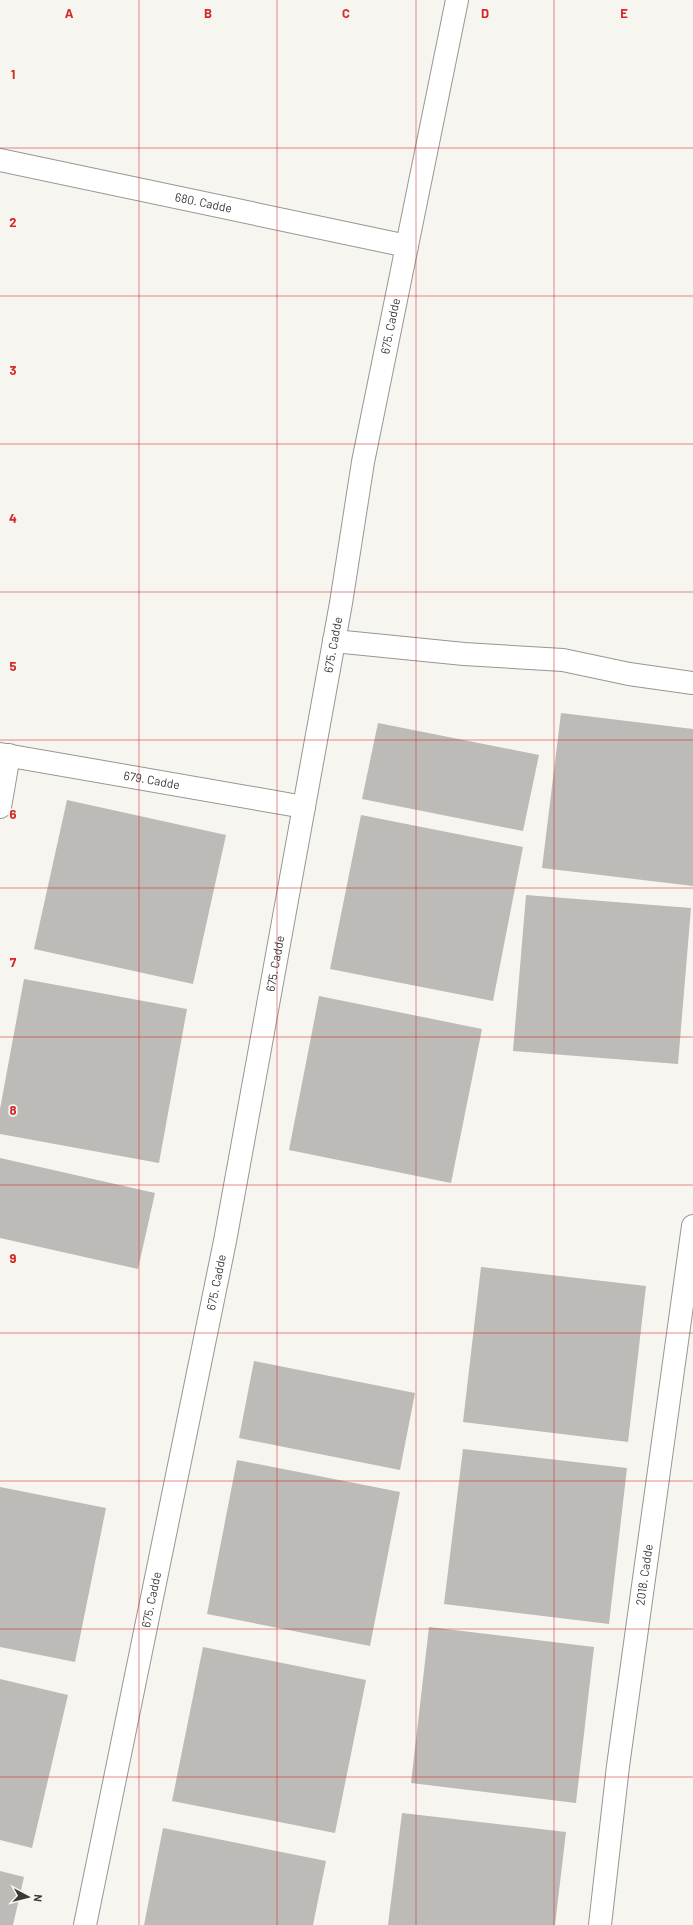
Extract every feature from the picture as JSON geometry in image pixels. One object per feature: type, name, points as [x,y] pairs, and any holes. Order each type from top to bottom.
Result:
[{"type":"street","name":"675. Cadde","points":[[84,1925],[225,1241],[334,641],[363,462],[457,0]]},
{"type":"street","name":"680. Cadde","points":[[0,160],[407,246]]},
{"type":"street","points":[[334,641],[464,654],[563,660],[629,674],[693,683]]},
{"type":"street","points":[[0,807],[4,755]]},
{"type":"street","name":"679. Cadde","points":[[4,755],[304,807]]},
{"type":"street","name":"2018. Cadde","points":[[600,1925],[618,1766],[693,1226]]},
{"type":"building","points":[[561,713],[693,729],[693,886],[542,868]]},
{"type":"building","points":[[378,723],[539,755],[523,831],[362,799]]},
{"type":"building","points":[[67,800],[226,835],[193,984],[34,949]]},
{"type":"building","points":[[361,815],[523,847],[493,1001],[330,969]]},
{"type":"building","points":[[526,895],[691,908],[678,1064],[513,1051]]},
{"type":"building","points":[[24,979],[187,1009],[159,1163],[0,1134],[0,1109]]},
{"type":"building","points":[[319,996],[482,1029],[451,1183],[289,1150]]},
{"type":"building","points":[[0,1158],[155,1193],[138,1269],[0,1238]]},
{"type":"building","points":[[481,1267],[646,1286],[628,1442],[463,1422]]},
{"type":"building","points":[[254,1361],[415,1393],[400,1470],[239,1438]]},
{"type":"building","points":[[463,1449],[627,1468],[609,1624],[444,1604]]},
{"type":"building","points":[[237,1460],[400,1492],[370,1646],[207,1614]]},
{"type":"building","points":[[0,1487],[106,1508],[75,1662],[0,1647]]},
{"type":"building","points":[[429,1627],[594,1647],[576,1803],[411,1783]]},
{"type":"building","points":[[203,1647],[366,1680],[335,1833],[172,1801]]},
{"type":"building","points":[[0,1679],[68,1695],[32,1848],[0,1840]]},
{"type":"building","points":[[402,1813],[566,1832],[555,1925],[388,1925]]},
{"type":"building","points":[[163,1828],[326,1861],[313,1925],[144,1925]]},
{"type":"building","points":[[0,1871],[24,1877],[13,1925],[0,1925]]}]
